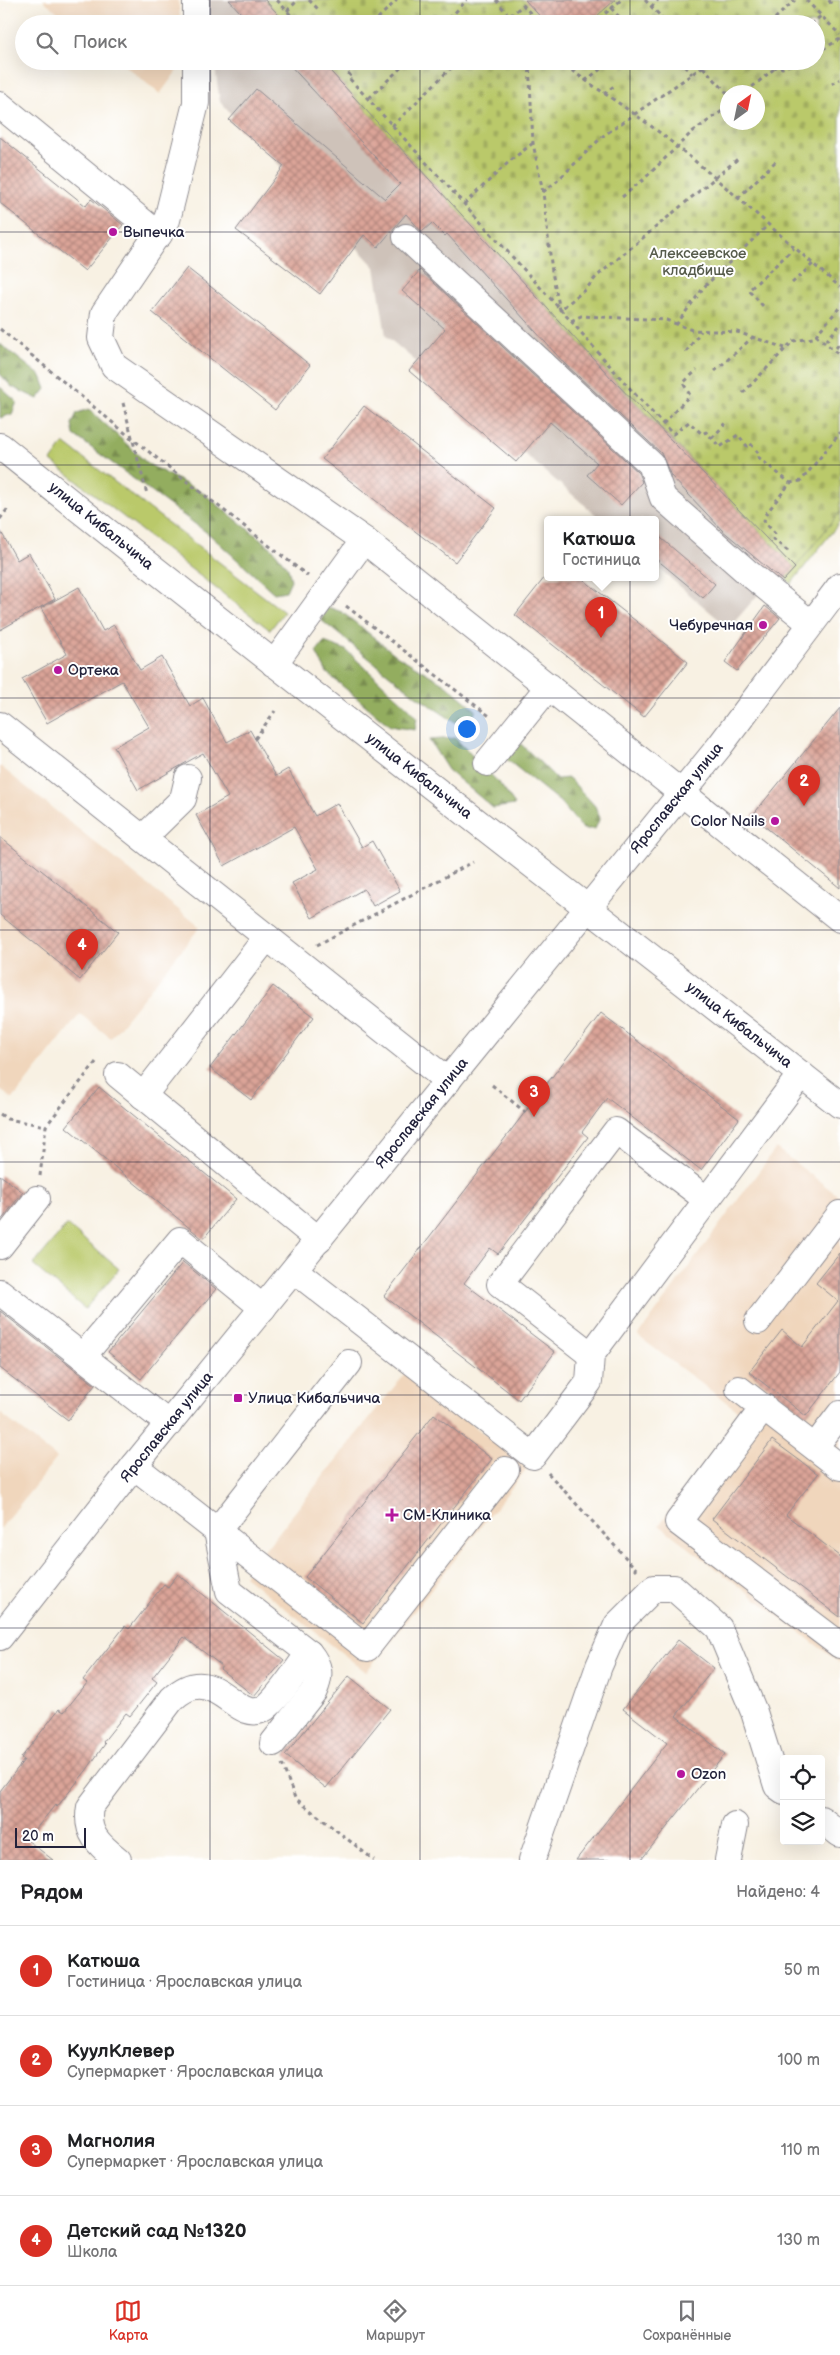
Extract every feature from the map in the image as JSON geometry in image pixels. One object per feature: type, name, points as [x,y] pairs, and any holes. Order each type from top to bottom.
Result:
[{"type":"street","points":[[196,0],[196,15]]},
{"type":"street","points":[[196,70],[196,103],[167,220],[159,235],[104,313],[101,338],[114,366],[364,540],[840,919]]},
{"type":"street","points":[[0,105],[159,235]]},
{"type":"street","points":[[406,237],[651,464],[663,498],[746,571],[810,623]]},
{"type":"street","name":"улица Кибальчича","points":[[0,446],[274,664],[589,907],[840,1105]]},
{"type":"street","points":[[274,664],[364,540]]},
{"type":"street","name":"Ярославская улица","points":[[0,1637],[134,1466],[719,748],[810,623],[840,586]]},
{"type":"street","points":[[487,763],[549,686]]},
{"type":"street","points":[[0,725],[448,1081]]},
{"type":"street","points":[[143,838],[183,799],[188,778]]},
{"type":"street","points":[[143,1096],[268,937]]},
{"type":"street","points":[[294,1270],[533,1456],[589,1382],[592,1355],[706,1199],[801,1074]]},
{"type":"street","points":[[118,1076],[319,1240]]},
{"type":"street","points":[[592,1355],[500,1284],[616,1131],[706,1199]]},
{"type":"street","points":[[0,1246],[37,1198]]},
{"type":"street","points":[[758,1321],[840,1214]]},
{"type":"street","points":[[83,1356],[180,1240],[264,1308]]},
{"type":"street","points":[[0,1292],[169,1424]]},
{"type":"street","points":[[273,1743],[314,1691],[318,1682],[319,1671],[316,1661],[309,1653],[278,1642],[229,1590],[217,1530],[349,1363]]},
{"type":"street","points":[[739,1389],[840,1467]]},
{"type":"street","points":[[764,1407],[678,1522],[840,1645]]},
{"type":"street","points":[[815,1447],[840,1414]]},
{"type":"street","points":[[134,1466],[366,1648],[506,1470]]},
{"type":"street","points":[[532,1860],[600,1666],[617,1625],[654,1588],[674,1588],[719,1628],[754,1712],[777,1786],[780,1788]]},
{"type":"street","points":[[118,1860],[94,1839],[88,1818],[90,1807],[172,1699],[180,1691],[202,1685],[218,1690],[248,1710],[256,1711],[270,1703],[309,1653]]},
{"type":"street","points":[[825,1822],[840,1834]]},
{"type":"street","points":[[728,1860],[735,1825]]},
{"type":"path","points":[[277,0],[291,15]]},
{"type":"path","points":[[287,11],[298,0]]},
{"type":"path","points":[[309,0],[318,9]]},
{"type":"path","points":[[382,15],[398,0]]},
{"type":"path","points":[[453,15],[467,0]]},
{"type":"path","points":[[496,0],[508,14],[523,5],[532,15]]},
{"type":"path","points":[[603,15],[620,0]]},
{"type":"path","points":[[645,0],[659,15]]},
{"type":"path","points":[[651,6],[658,0]]},
{"type":"path","points":[[779,15],[795,0]]},
{"type":"path","points":[[806,0],[820,15]]},
{"type":"path","points":[[611,8],[617,15]]},
{"type":"path","points":[[825,20],[840,37],[825,47]]},
{"type":"path","points":[[346,70],[350,75],[348,77],[369,98],[392,126],[673,434],[689,422],[702,434],[706,432],[720,447],[738,434],[747,446],[750,443],[759,454],[758,457],[790,483]]},
{"type":"path","points":[[369,98],[399,70]]},
{"type":"path","points":[[392,126],[449,70]]},
{"type":"path","points":[[529,70],[533,143],[543,192],[552,272],[560,310]]},
{"type":"path","points":[[571,70],[665,137],[769,224],[840,287]]},
{"type":"path","points":[[586,82],[600,70]]},
{"type":"path","points":[[688,70],[692,74]]},
{"type":"path","points":[[543,192],[557,181],[602,136],[698,70]]},
{"type":"path","points":[[706,70],[720,85]]},
{"type":"path","points":[[754,85],[773,70]]},
{"type":"path","points":[[832,84],[840,79]]},
{"type":"path","points":[[604,94],[614,86]]},
{"type":"path","points":[[622,197],[643,180],[692,132],[720,113]]},
{"type":"path","points":[[464,204],[510,161],[533,143]]},
{"type":"path","points":[[560,310],[587,288],[596,277],[740,157]]},
{"type":"path","points":[[738,198],[777,160]]},
{"type":"path","points":[[676,325],[704,287],[769,224]]},
{"type":"path","points":[[763,306],[749,290],[794,248]]},
{"type":"path","points":[[792,283],[813,264]]},
{"type":"path","points":[[743,393],[785,348],[793,341],[813,338],[840,307]]},
{"type":"path","points":[[570,321],[581,316],[666,320],[692,330],[737,332],[785,348]]},
{"type":"path","points":[[826,341],[840,325]]},
{"type":"path","points":[[0,329],[130,437],[511,733]]},
{"type":"path","points":[[686,352],[702,330]]},
{"type":"path","points":[[816,335],[839,355]]},
{"type":"path","points":[[715,372],[753,338]]},
{"type":"path","points":[[836,348],[840,343]]},
{"type":"path","points":[[114,366],[130,437],[147,494]]},
{"type":"path","points":[[663,424],[690,395],[683,383],[697,370]]},
{"type":"path","points":[[712,438],[728,421]]},
{"type":"path","points":[[788,551],[773,539],[775,534],[764,521],[765,515],[790,483],[801,481],[840,433]]},
{"type":"path","points":[[0,519],[9,507]]},
{"type":"path","points":[[255,739],[275,711]]},
{"type":"path","points":[[294,958],[473,862]]},
{"type":"path","points":[[37,1198],[46,1126],[98,1059],[118,1076]]},
{"type":"path","points":[[492,1085],[525,1112]]},
{"type":"path","points":[[0,1114],[7,1119],[46,1126]]},
{"type":"path","points":[[533,1456],[654,1588]]},
{"type":"path","points":[[273,1743],[295,1798],[374,1860]]},
{"type":"shaded area","points":[[43,0],[178,0],[180,15],[61,15]]},
{"type":"shaded area","points":[[206,0],[265,0],[279,15],[208,15]]},
{"type":"shaded area","points":[[130,70],[177,70],[160,94]]},
{"type":"shaded area","points":[[215,70],[329,70],[598,363],[795,568],[786,578],[771,565],[762,572],[770,581],[729,628],[659,568],[659,516],[597,516],[386,336],[375,267],[220,102]]},
{"type":"shaded area","points":[[0,766],[200,927],[111,1038],[80,1014],[13,1099],[0,1090]]},
{"type":"shaded area","points":[[776,1148],[840,1197],[840,1663],[659,1525],[742,1414],[638,1336]]},
{"type":"shaded area","name":"СМ-Клиника","points":[[406,1372],[527,1468],[366,1672],[244,1576]]},
{"type":"shaded area","points":[[0,1413],[57,1458],[0,1529]]},
{"type":"green space","name":"Алексеевское кладбище","points":[[265,0],[840,0],[840,512],[795,568],[598,363],[329,70],[825,70],[825,15],[279,15]]},
{"type":"green space","points":[[0,344],[41,376],[46,389],[38,399],[12,387],[0,374]]},
{"type":"green space","points":[[0,387],[17,402],[12,414],[0,418]]},
{"type":"green space","points":[[89,409],[148,464],[203,493],[272,548],[288,568],[291,580],[286,591],[274,593],[210,535],[74,435],[72,424],[77,413]]},
{"type":"green space","points":[[64,443],[284,612],[270,630],[51,461]]},
{"type":"green space","points":[[840,512],[840,522],[791,584],[786,578]]},
{"type":"green space","points":[[328,607],[342,612],[396,655],[445,684],[476,710],[470,724],[455,722],[416,696],[321,620]]},
{"type":"green space","points":[[324,642],[346,650],[409,708],[417,717],[415,730],[390,726],[327,673],[316,652]]},
{"type":"green space","points":[[455,738],[500,784],[515,805],[493,808],[448,770],[429,740]]},
{"type":"green space","points":[[521,744],[557,779],[569,778],[595,806],[600,818],[595,829],[583,829],[560,802],[505,758],[509,746]]},
{"type":"green space","points":[[67,1225],[119,1269],[85,1309],[33,1265]]},
{"type":"building","points":[[229,0],[265,0],[279,15],[243,15]]},
{"type":"building","points":[[525,0],[615,0],[598,15],[539,15]]},
{"type":"building","points":[[294,70],[329,70],[613,380],[795,568],[783,581],[722,530],[671,476],[661,453],[565,364],[447,234],[445,236],[432,223],[422,232],[406,214],[378,247],[364,235],[320,294],[236,230],[284,166],[229,120],[256,89],[385,199],[400,184]]},
{"type":"building","points":[[0,137],[86,206],[91,199],[123,225],[85,271],[0,203]]},
{"type":"building","points":[[187,268],[310,365],[275,410],[152,312]]},
{"type":"building","points":[[420,270],[638,472],[642,482],[621,505],[587,475],[597,463],[550,422],[516,462],[409,371],[445,329],[402,291]]},
{"type":"building","points":[[364,406],[496,508],[455,562],[322,459]]},
{"type":"building","points":[[0,530],[17,560],[29,553],[55,599],[0,630]]},
{"type":"building","points":[[659,536],[715,584],[703,598],[659,561]]},
{"type":"building","points":[[544,578],[544,581],[585,581],[688,662],[644,717],[515,615]]},
{"type":"building","points":[[79,587],[103,631],[114,625],[140,670],[162,657],[190,706],[203,698],[227,742],[250,730],[276,776],[288,769],[315,816],[337,803],[362,847],[372,841],[400,891],[373,906],[364,889],[312,918],[292,883],[318,869],[294,827],[224,866],[196,815],[228,797],[203,753],[138,790],[114,747],[149,727],[122,681],[47,723],[22,679],[67,654],[41,608]]},
{"type":"building","points":[[765,606],[780,618],[737,671],[725,662]]},
{"type":"building","points":[[840,708],[840,888],[752,816]]},
{"type":"building","points":[[0,837],[118,932],[80,980],[0,915]]},
{"type":"building","points":[[273,986],[314,1017],[251,1100],[210,1068]]},
{"type":"building","points":[[601,1013],[739,1119],[701,1170],[607,1098],[582,1132],[588,1137],[498,1254],[490,1248],[464,1283],[555,1352],[519,1400],[384,1296]]},
{"type":"building","points":[[99,1087],[236,1199],[203,1239],[66,1127]]},
{"type":"building","points":[[0,1175],[23,1192],[0,1222]]},
{"type":"building","points":[[840,1253],[840,1372],[806,1416],[749,1372],[782,1330],[802,1347],[838,1301],[816,1283]]},
{"type":"building","points":[[183,1262],[216,1289],[141,1379],[108,1352]]},
{"type":"building","points":[[0,1311],[95,1385],[68,1420],[0,1368]]},
{"type":"building","points":[[434,1414],[492,1459],[363,1623],[305,1577]]},
{"type":"building","points":[[772,1440],[818,1474],[786,1515],[840,1556],[840,1617],[712,1519]]},
{"type":"building","points":[[178,1574],[284,1660],[254,1696],[220,1669],[222,1666],[184,1637],[152,1678],[157,1682],[130,1716],[126,1713],[103,1742],[105,1744],[86,1771],[27,1840],[53,1860],[0,1860],[0,1791],[24,1760],[21,1758],[59,1709],[64,1712],[87,1683],[83,1680],[125,1626],[129,1629],[164,1584],[168,1587]]},
{"type":"building","points":[[678,1640],[714,1668],[676,1716],[725,1754],[641,1860],[576,1860],[667,1743],[623,1709]]},
{"type":"building","points":[[349,1676],[390,1709],[326,1788],[285,1755]]},
{"type":"place","name":"Выпечка","points":[[113,232]]},
{"type":"place","name":"Чебуречная","points":[[763,625]]},
{"type":"place","name":"Катюша","points":[[601,638]]},
{"type":"place","name":"Ортека","points":[[58,670]]},
{"type":"place","name":"КуулКлевер","points":[[804,806]]},
{"type":"place","name":"Color Nails","points":[[775,821]]},
{"type":"place","name":"Детский сад №1320","points":[[82,970]]},
{"type":"place","name":"Магнолия","points":[[534,1117]]},
{"type":"place","name":"Улица Кибальчича","points":[[238,1398]]},
{"type":"place","name":"СМ-Клиника","points":[[392,1515]]},
{"type":"place","name":"Ozon","points":[[681,1774]]}]
